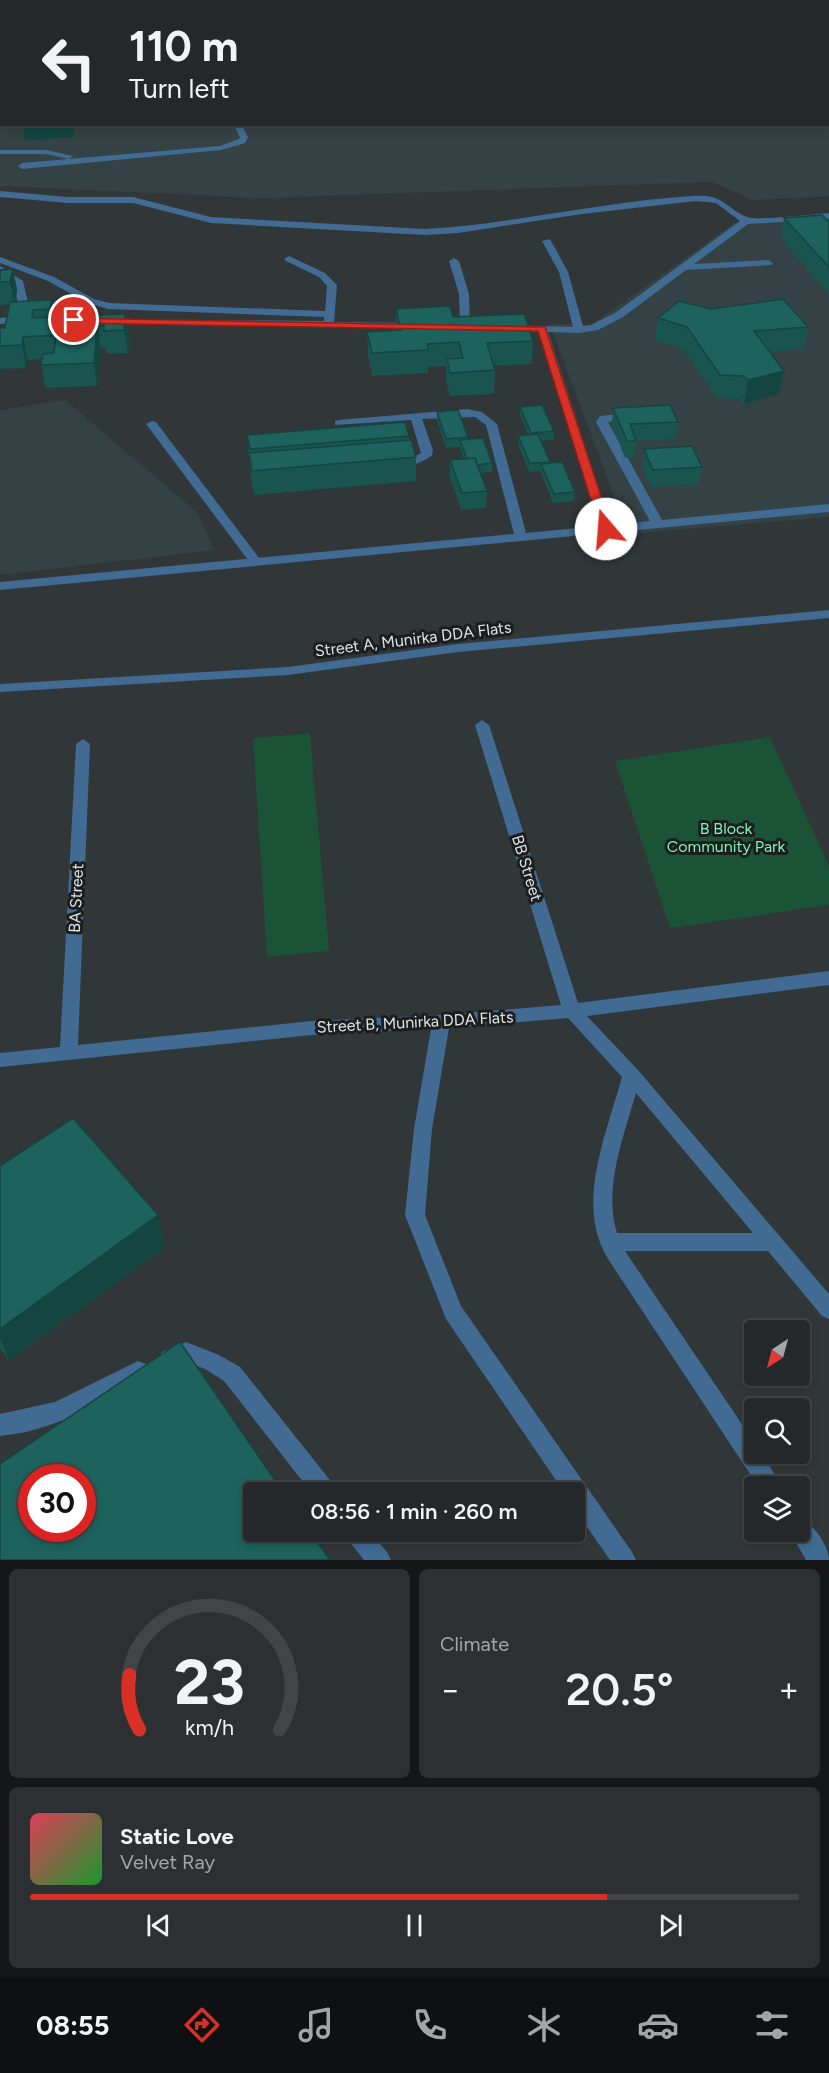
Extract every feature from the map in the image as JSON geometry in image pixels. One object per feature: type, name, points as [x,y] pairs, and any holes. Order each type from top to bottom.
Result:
[{"type":"street","points":[[22,166],[221,148],[242,141],[244,137],[238,126]]},
{"type":"street","points":[[0,152],[46,152],[62,154],[83,161]]},
{"type":"street","points":[[0,194],[68,200],[132,200],[211,220],[425,232],[458,230],[582,211],[696,198],[719,201],[746,221]]},
{"type":"street","points":[[498,328],[579,330],[594,328],[612,319],[746,221],[829,216]]},
{"type":"street","points":[[547,241],[564,274],[579,330]]},
{"type":"street","points":[[290,259],[329,280],[332,285],[328,325]]},
{"type":"street","points":[[0,260],[51,279],[91,301],[108,306],[330,314]]},
{"type":"street","points":[[453,327],[470,327],[464,294],[454,261]]},
{"type":"street","points":[[684,267],[768,264]]},
{"type":"street","points":[[0,269],[18,280],[27,319]]},
{"type":"street","points":[[0,321],[39,320]]},
{"type":"street","points":[[97,321],[431,327]]},
{"type":"street","points":[[542,328],[606,529]]},
{"type":"street","points":[[339,423],[467,412],[487,419],[491,424],[521,537]]},
{"type":"street","points":[[630,416],[604,418],[602,422],[658,524]]},
{"type":"street","points":[[379,463],[414,461],[426,455],[427,450],[417,417]]},
{"type":"street","points":[[152,424],[255,561]]},
{"type":"street","points":[[0,586],[829,508]]},
{"type":"street","name":"Street A, Munirka DDA Flats","points":[[0,687],[288,671],[458,648],[829,614]]},
{"type":"street","name":"BB Street","points":[[482,725],[572,1011]]},
{"type":"street","name":"BA Street","points":[[69,1052],[83,744]]},
{"type":"street","name":"Street B, Munirka DDA Flats","points":[[0,1060],[312,1028],[441,1022],[572,1011],[829,978]]},
{"type":"street","points":[[572,1011],[632,1075],[829,1309]]},
{"type":"street","points":[[441,1022],[423,1129],[415,1215],[453,1312],[624,1560]]},
{"type":"street","points":[[632,1075],[605,1181],[603,1203],[605,1227],[615,1253],[764,1476]]},
{"type":"street","points":[[611,1242],[773,1242]]},
{"type":"street","points":[[0,1425],[32,1419],[84,1403],[140,1371],[186,1352],[212,1362],[232,1374],[317,1482]]},
{"type":"street","points":[[364,1542],[379,1560]]},
{"type":"street","points":[[808,1542],[820,1560]]},
{"type":"shaded area","points":[[0,126],[829,126],[829,196],[754,200],[712,182],[262,198],[0,186]]},
{"type":"shaded area","points":[[829,220],[829,517],[628,534],[550,324],[591,325],[734,223]]},
{"type":"shaded area","points":[[65,400],[198,513],[214,550],[0,575],[0,410]]},
{"type":"green space","points":[[310,733],[329,951],[267,957],[253,738]]},
{"type":"green space","name":"B Block Community Park","points":[[770,737],[829,866],[829,905],[670,928],[615,761]]},
{"type":"building","points":[[822,215],[829,222],[829,267],[784,218]]},
{"type":"building","points":[[13,269],[10,282],[0,282],[0,270]]},
{"type":"building","points":[[783,299],[808,327],[754,331],[784,371],[748,380],[743,376],[720,375],[687,327],[658,318],[679,301],[711,309]]},
{"type":"building","points":[[52,300],[50,309],[33,310],[32,318],[125,314],[124,330],[104,331],[104,325],[97,326],[94,363],[41,365],[43,354],[54,353],[56,335],[23,337],[22,345],[0,346],[0,328],[5,328],[10,302]]},
{"type":"building","points":[[450,306],[453,317],[524,314],[533,341],[487,343],[495,370],[450,373],[447,359],[463,358],[459,342],[427,344],[428,350],[372,353],[367,332],[401,330],[396,309]]},
{"type":"building","points":[[542,405],[554,431],[531,433],[520,407]]},
{"type":"building","points":[[670,405],[678,422],[630,424],[636,441],[627,441],[613,408]]},
{"type":"building","points":[[458,410],[468,437],[446,439],[437,412]]},
{"type":"building","points":[[405,422],[409,436],[250,449],[247,435]]},
{"type":"building","points":[[538,434],[550,462],[530,463],[518,436]]},
{"type":"building","points":[[483,438],[492,463],[477,465],[475,458],[467,459],[460,440]]},
{"type":"building","points":[[411,440],[416,457],[252,471],[249,453]]},
{"type":"building","points":[[692,446],[702,467],[653,470],[644,449]]},
{"type":"building","points":[[475,458],[487,491],[462,493],[450,460]]},
{"type":"building","points":[[562,462],[575,492],[554,494],[541,464]]},
{"type":"building","points":[[73,1118],[158,1215],[0,1329],[0,1166]]},
{"type":"building","points":[[180,1342],[276,1482],[243,1482],[243,1542],[317,1542],[330,1560],[0,1560],[0,1464]]},
{"type":"route","points":[[74,320],[542,328],[606,529]]}]
